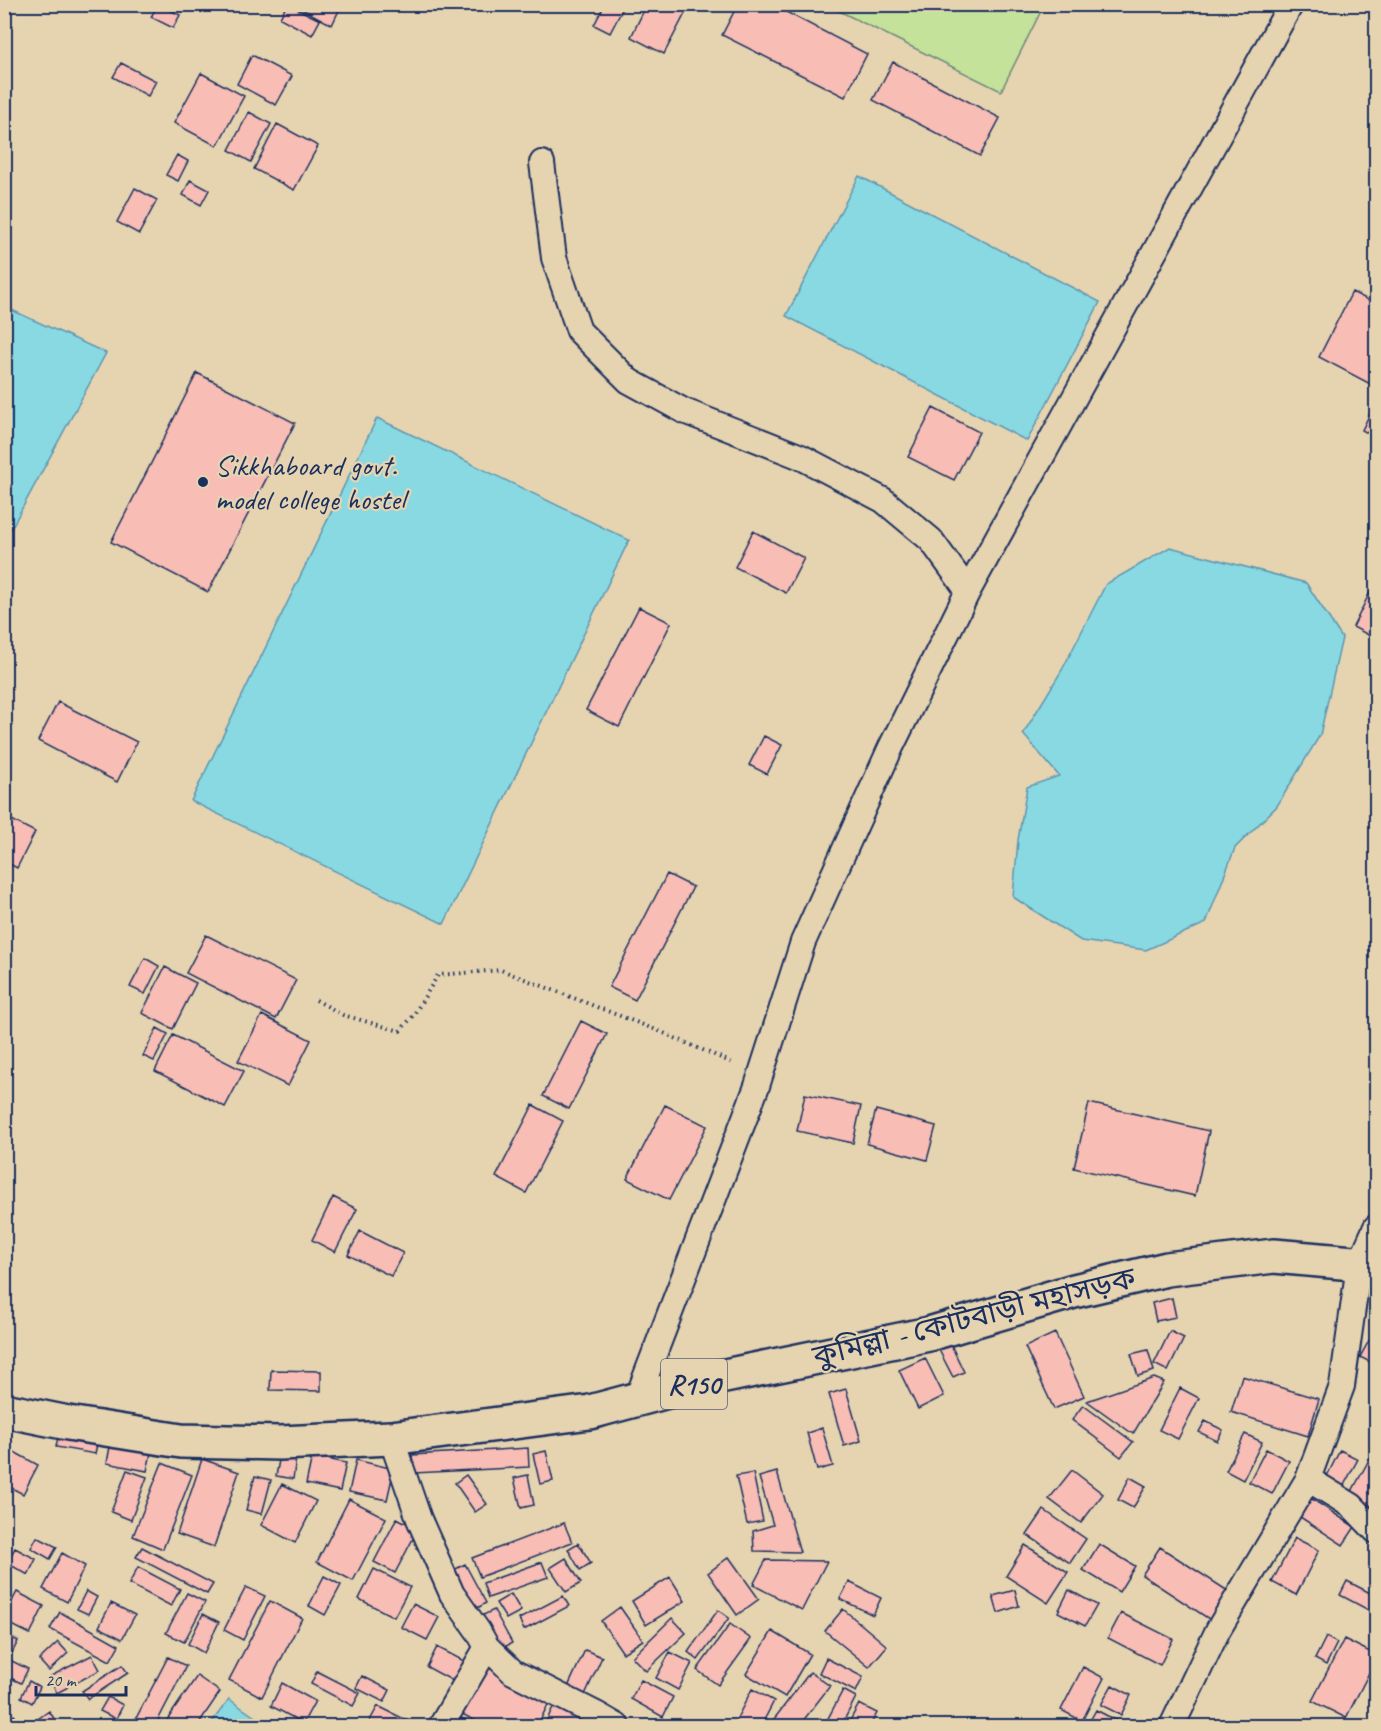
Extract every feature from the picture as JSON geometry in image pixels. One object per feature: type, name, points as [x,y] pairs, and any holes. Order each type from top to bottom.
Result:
[{"type":"main road","name":"কুমিল্লা - কোটবাড়ী মহাসড়ক","points":[[4,1410],[181,1441],[280,1443],[391,1438],[590,1412],[720,1377],[929,1334],[1074,1291],[1167,1269],[1274,1256],[1368,1265]]},
{"type":"street","points":[[637,1399],[761,1075],[803,942],[891,747],[968,591],[1291,4]]},
{"type":"street","points":[[542,163],[554,258],[579,331],[629,381],[684,411],[801,457],[883,500],[931,540],[968,591]]},
{"type":"street","points":[[1172,1726],[1218,1630],[1308,1479],[1342,1386],[1377,1227]]},
{"type":"street","points":[[391,1438],[419,1519],[452,1594],[487,1647],[513,1672],[617,1726]]},
{"type":"street","points":[[1308,1479],[1352,1506],[1377,1531]]},
{"type":"street","points":[[441,1726],[487,1647]]},
{"type":"path","points":[[316,1000],[343,1015],[400,1031],[413,1016],[438,975],[501,970],[658,1031],[761,1075]]},
{"type":"green space","points":[[827,5],[1044,5],[1001,91]]},
{"type":"water","points":[[859,176],[1100,302],[1027,441],[786,316]]},
{"type":"water","points":[[5,307],[106,353],[5,540]]},
{"type":"water","points":[[377,418],[629,540],[444,924],[191,801]]},
{"type":"water","points":[[1170,547],[1306,583],[1342,638],[1320,735],[1277,806],[1235,848],[1206,923],[1146,950],[1081,941],[1013,897],[1018,840],[1027,787],[1059,776],[1023,734],[1062,670],[1106,584]]},
{"type":"water","points":[[229,1699],[268,1726],[209,1726]]},
{"type":"building","points":[[158,4],[180,15],[173,28],[151,17]]},
{"type":"building","points":[[287,4],[320,20],[312,35],[280,18]]},
{"type":"building","points":[[293,4],[342,4],[332,25]]},
{"type":"building","points":[[605,4],[617,4],[623,8],[610,33],[594,25]]},
{"type":"building","points":[[647,4],[690,4],[664,54],[631,37]]},
{"type":"building","points":[[738,4],[771,4],[867,54],[845,97],[722,35]]},
{"type":"building","points":[[252,55],[292,76],[276,105],[237,84]]},
{"type":"building","points":[[893,62],[1000,118],[980,156],[873,100]]},
{"type":"building","points":[[121,63],[156,81],[148,96],[113,77]]},
{"type":"building","points":[[201,73],[244,96],[217,146],[174,123]]},
{"type":"building","points":[[249,112],[271,124],[251,162],[229,150]]},
{"type":"building","points":[[277,124],[318,146],[294,190],[254,169]]},
{"type":"building","points":[[177,155],[188,161],[178,181],[166,175]]},
{"type":"building","points":[[190,180],[209,190],[201,205],[183,195]]},
{"type":"building","points":[[135,188],[157,200],[139,234],[117,222]]},
{"type":"building","points":[[1352,292],[1376,304],[1376,387],[1319,357]]},
{"type":"building","name":"Sikkhaboard govt. model college hostel","points":[[197,373],[295,423],[208,592],[111,542]]},
{"type":"building","points":[[1376,401],[1376,438],[1362,430]]},
{"type":"building","points":[[933,408],[979,432],[954,480],[908,457]]},
{"type":"building","points":[[753,531],[804,558],[786,593],[735,567]]},
{"type":"building","points":[[1376,580],[1376,639],[1353,627]]},
{"type":"building","points":[[639,607],[671,623],[619,727],[586,710]]},
{"type":"building","points":[[58,702],[137,742],[117,782],[38,741]]},
{"type":"building","points":[[764,736],[782,745],[767,774],[749,765]]},
{"type":"building","points":[[4,816],[35,832],[17,868],[4,861]]},
{"type":"building","points":[[667,874],[693,887],[635,1000],[609,987]]},
{"type":"building","points":[[206,935],[296,980],[276,1019],[186,973]]},
{"type":"building","points":[[145,958],[159,966],[145,994],[130,987]]},
{"type":"building","points":[[165,967],[196,983],[173,1029],[142,1013]]},
{"type":"building","points":[[262,1015],[311,1040],[288,1086],[238,1061]]},
{"type":"building","points":[[581,1021],[607,1034],[569,1109],[543,1096]]},
{"type":"building","points":[[157,1028],[168,1034],[154,1061],[143,1056]]},
{"type":"building","points":[[173,1035],[244,1071],[225,1107],[155,1071]]},
{"type":"building","points":[[805,1094],[861,1106],[853,1143],[797,1131]]},
{"type":"building","points":[[1089,1103],[1209,1131],[1195,1196],[1074,1168]]},
{"type":"building","points":[[533,1105],[563,1121],[526,1193],[496,1177]]},
{"type":"building","points":[[665,1105],[707,1126],[669,1200],[627,1179]]},
{"type":"building","points":[[876,1110],[936,1126],[927,1160],[867,1144]]},
{"type":"building","points":[[333,1197],[357,1209],[335,1252],[312,1240]]},
{"type":"building","points":[[360,1231],[403,1253],[391,1276],[348,1255]]},
{"type":"building","points":[[1172,1298],[1176,1317],[1156,1321],[1152,1303]]},
{"type":"building","points":[[1170,1331],[1184,1338],[1168,1371],[1154,1364]]},
{"type":"building","points":[[1376,1331],[1376,1365],[1360,1357]]},
{"type":"building","points":[[1055,1333],[1084,1396],[1054,1409],[1025,1347]]},
{"type":"building","points":[[951,1345],[964,1372],[953,1377],[939,1350]]},
{"type":"building","points":[[1148,1350],[1154,1371],[1138,1376],[1131,1354]]},
{"type":"building","points":[[925,1358],[944,1396],[918,1409],[899,1370]]},
{"type":"building","points":[[271,1370],[321,1371],[321,1391],[270,1390]]},
{"type":"building","points":[[1242,1376],[1319,1399],[1308,1436],[1231,1412]]},
{"type":"building","points":[[1154,1378],[1164,1382],[1133,1434],[1087,1401]]},
{"type":"building","points":[[1180,1388],[1199,1398],[1178,1439],[1159,1430]]},
{"type":"building","points":[[846,1389],[861,1441],[844,1446],[829,1394]]},
{"type":"building","points":[[1083,1405],[1133,1442],[1121,1457],[1072,1420]]},
{"type":"building","points":[[1205,1421],[1223,1430],[1217,1441],[1199,1432]]},
{"type":"building","points":[[822,1428],[833,1466],[817,1470],[807,1433]]},
{"type":"building","points":[[59,1432],[98,1439],[95,1454],[56,1447]]},
{"type":"building","points":[[1245,1434],[1262,1442],[1243,1480],[1226,1471]]},
{"type":"building","points":[[111,1441],[152,1449],[147,1471],[107,1463]]},
{"type":"building","points":[[7,1448],[38,1465],[23,1494],[4,1484],[4,1452]]},
{"type":"building","points":[[528,1448],[529,1467],[414,1473],[412,1455]]},
{"type":"building","points":[[1266,1449],[1289,1461],[1272,1494],[1249,1482]]},
{"type":"building","points":[[1340,1450],[1358,1459],[1343,1487],[1326,1478]]},
{"type":"building","points":[[546,1451],[553,1481],[540,1484],[533,1454]]},
{"type":"building","points":[[280,1455],[296,1458],[293,1479],[276,1476]]},
{"type":"building","points":[[312,1456],[346,1463],[340,1491],[306,1484]]},
{"type":"building","points":[[1370,1458],[1376,1462],[1376,1509],[1350,1495]]},
{"type":"building","points":[[202,1459],[239,1472],[214,1547],[177,1534]]},
{"type":"building","points":[[356,1460],[394,1469],[387,1500],[349,1492]]},
{"type":"building","points":[[162,1463],[192,1475],[163,1549],[133,1536]]},
{"type":"building","points":[[127,1470],[147,1477],[131,1520],[111,1512]]},
{"type":"building","points":[[1072,1470],[1103,1494],[1081,1523],[1049,1499]]},
{"type":"building","points":[[777,1472],[800,1552],[754,1551],[753,1531],[773,1525],[759,1477]]},
{"type":"building","points":[[753,1473],[763,1521],[747,1524],[736,1476]]},
{"type":"building","points":[[466,1475],[487,1504],[475,1512],[455,1483]]},
{"type":"building","points":[[528,1475],[534,1505],[521,1508],[514,1478]]},
{"type":"building","points":[[255,1476],[271,1480],[262,1514],[246,1510]]},
{"type":"building","points":[[1130,1477],[1146,1486],[1133,1508],[1118,1500]]},
{"type":"building","points":[[282,1484],[316,1501],[295,1543],[261,1525]]},
{"type":"building","points":[[1309,1497],[1355,1527],[1343,1545],[1297,1515]]},
{"type":"building","points":[[349,1499],[386,1518],[353,1581],[317,1562]]},
{"type":"building","points":[[1044,1510],[1086,1539],[1070,1563],[1027,1535]]},
{"type":"building","points":[[397,1518],[418,1529],[395,1573],[374,1562]]},
{"type":"building","points":[[564,1523],[572,1542],[480,1577],[472,1558]]},
{"type":"building","points":[[37,1537],[57,1547],[50,1559],[31,1548]]},
{"type":"building","points":[[1295,1538],[1319,1550],[1296,1595],[1272,1582]]},
{"type":"building","points":[[578,1543],[591,1563],[580,1570],[568,1549]]},
{"type":"building","points":[[1099,1544],[1135,1566],[1119,1592],[1083,1570]]},
{"type":"building","points":[[1025,1545],[1068,1572],[1048,1603],[1006,1576]]},
{"type":"building","points":[[142,1547],[213,1584],[207,1594],[136,1557]]},
{"type":"building","points":[[1160,1547],[1231,1593],[1212,1621],[1142,1575]]},
{"type":"building","points":[[15,1548],[36,1559],[28,1575],[7,1563]]},
{"type":"building","points":[[62,1553],[85,1566],[67,1602],[43,1589]]},
{"type":"building","points":[[729,1557],[759,1599],[737,1615],[708,1573]]},
{"type":"building","points":[[566,1558],[581,1583],[566,1592],[550,1568]]},
{"type":"building","points":[[766,1560],[827,1561],[802,1610],[753,1585]]},
{"type":"building","points":[[542,1562],[548,1577],[488,1598],[483,1583]]},
{"type":"building","points":[[465,1564],[486,1603],[471,1612],[450,1572]]},
{"type":"building","points":[[138,1567],[180,1589],[171,1606],[129,1584]]},
{"type":"building","points":[[374,1569],[410,1587],[394,1617],[359,1599]]},
{"type":"building","points":[[324,1576],[341,1585],[325,1615],[309,1606]]},
{"type":"building","points":[[670,1577],[685,1601],[646,1625],[632,1601]]},
{"type":"building","points":[[1347,1581],[1376,1596],[1376,1614],[1340,1595]]},
{"type":"building","points":[[849,1582],[881,1598],[873,1615],[840,1599]]},
{"type":"building","points":[[246,1587],[265,1596],[243,1640],[224,1630]]},
{"type":"building","points":[[1015,1590],[1019,1606],[998,1613],[993,1596]]},
{"type":"building","points":[[1069,1590],[1097,1605],[1085,1626],[1058,1612]]},
{"type":"building","points":[[86,1591],[97,1597],[88,1614],[77,1609]]},
{"type":"building","points":[[17,1592],[44,1606],[30,1634],[4,1621],[4,1616]]},
{"type":"building","points":[[187,1593],[205,1602],[184,1642],[166,1633]]},
{"type":"building","points":[[511,1594],[521,1611],[506,1619],[496,1603]]},
{"type":"building","points":[[563,1596],[569,1606],[524,1630],[519,1619]]},
{"type":"building","points":[[270,1601],[302,1618],[262,1697],[229,1680]]},
{"type":"building","points":[[111,1603],[135,1615],[122,1639],[99,1627]]},
{"type":"building","points":[[413,1604],[439,1617],[427,1640],[401,1627]]},
{"type":"building","points":[[620,1607],[643,1640],[623,1653],[601,1621]]},
{"type":"building","points":[[843,1609],[887,1646],[869,1667],[825,1631]]},
{"type":"building","points":[[494,1610],[512,1643],[499,1650],[481,1616]]},
{"type":"building","points":[[718,1610],[729,1618],[698,1660],[688,1652]]},
{"type":"building","points":[[60,1612],[119,1645],[110,1661],[50,1629]]},
{"type":"building","points":[[1121,1613],[1173,1639],[1160,1665],[1108,1638]]},
{"type":"building","points":[[203,1614],[219,1622],[204,1653],[188,1644]]},
{"type":"building","points":[[672,1618],[686,1633],[646,1671],[632,1657]]},
{"type":"building","points":[[730,1624],[751,1639],[718,1685],[697,1670]]},
{"type":"building","points":[[772,1631],[810,1654],[785,1697],[746,1674]]},
{"type":"building","points":[[4,1634],[18,1641],[11,1655],[4,1652]]},
{"type":"building","points":[[1326,1637],[1337,1643],[1326,1665],[1315,1659]]},
{"type":"building","points":[[1344,1639],[1376,1655],[1346,1718],[1312,1701]]},
{"type":"building","points":[[58,1642],[68,1653],[49,1671],[39,1660]]},
{"type":"building","points":[[437,1647],[464,1661],[453,1681],[427,1667]]},
{"type":"building","points":[[585,1650],[602,1657],[584,1697],[567,1689]]},
{"type":"building","points":[[670,1652],[692,1663],[678,1690],[656,1678]]},
{"type":"building","points":[[92,1655],[100,1670],[57,1693],[49,1677]]},
{"type":"building","points":[[4,1657],[28,1669],[21,1683],[4,1675]]},
{"type":"building","points":[[168,1657],[186,1666],[155,1726],[132,1726]]},
{"type":"building","points":[[826,1658],[863,1677],[856,1692],[819,1673]]},
{"type":"building","points":[[122,1665],[128,1673],[88,1699],[82,1691]]},
{"type":"building","points":[[486,1666],[551,1699],[537,1726],[486,1726],[462,1714]]},
{"type":"building","points":[[1083,1667],[1104,1678],[1082,1721],[1061,1710]]},
{"type":"building","points":[[317,1671],[360,1693],[353,1706],[311,1684]]},
{"type":"building","points":[[810,1672],[830,1686],[799,1726],[776,1726],[771,1723]]},
{"type":"building","points":[[197,1676],[220,1692],[197,1726],[163,1726]]},
{"type":"building","points":[[362,1676],[390,1690],[384,1702],[356,1688]]},
{"type":"building","points":[[641,1680],[673,1697],[663,1717],[631,1699]]},
{"type":"building","points":[[29,1681],[40,1687],[32,1703],[21,1697]]},
{"type":"building","points":[[282,1683],[315,1701],[303,1723],[271,1706]]},
{"type":"building","points":[[1112,1685],[1131,1695],[1121,1715],[1101,1705]]},
{"type":"building","points":[[752,1689],[774,1701],[761,1726],[733,1726]]},
{"type":"building","points":[[843,1690],[856,1697],[841,1726],[824,1726]]},
{"type":"building","points":[[108,1697],[123,1705],[116,1719],[100,1711]]},
{"type":"building","points":[[556,1701],[597,1726],[544,1726]]},
{"type":"building","points":[[859,1704],[877,1713],[870,1726],[847,1726]]},
{"type":"building","points":[[378,1706],[418,1726],[368,1724]]},
{"type":"building","points":[[1096,1710],[1127,1726],[1087,1726]]},
{"type":"building","points":[[49,1711],[59,1726],[35,1726],[32,1723]]},
{"type":"building","points":[[14,1715],[23,1726],[4,1724]]},
{"type":"building","points":[[454,1715],[477,1726],[448,1726]]},
{"type":"place","name":"Sikkhaboard govt. model college hostel","points":[[203,482]]}]
